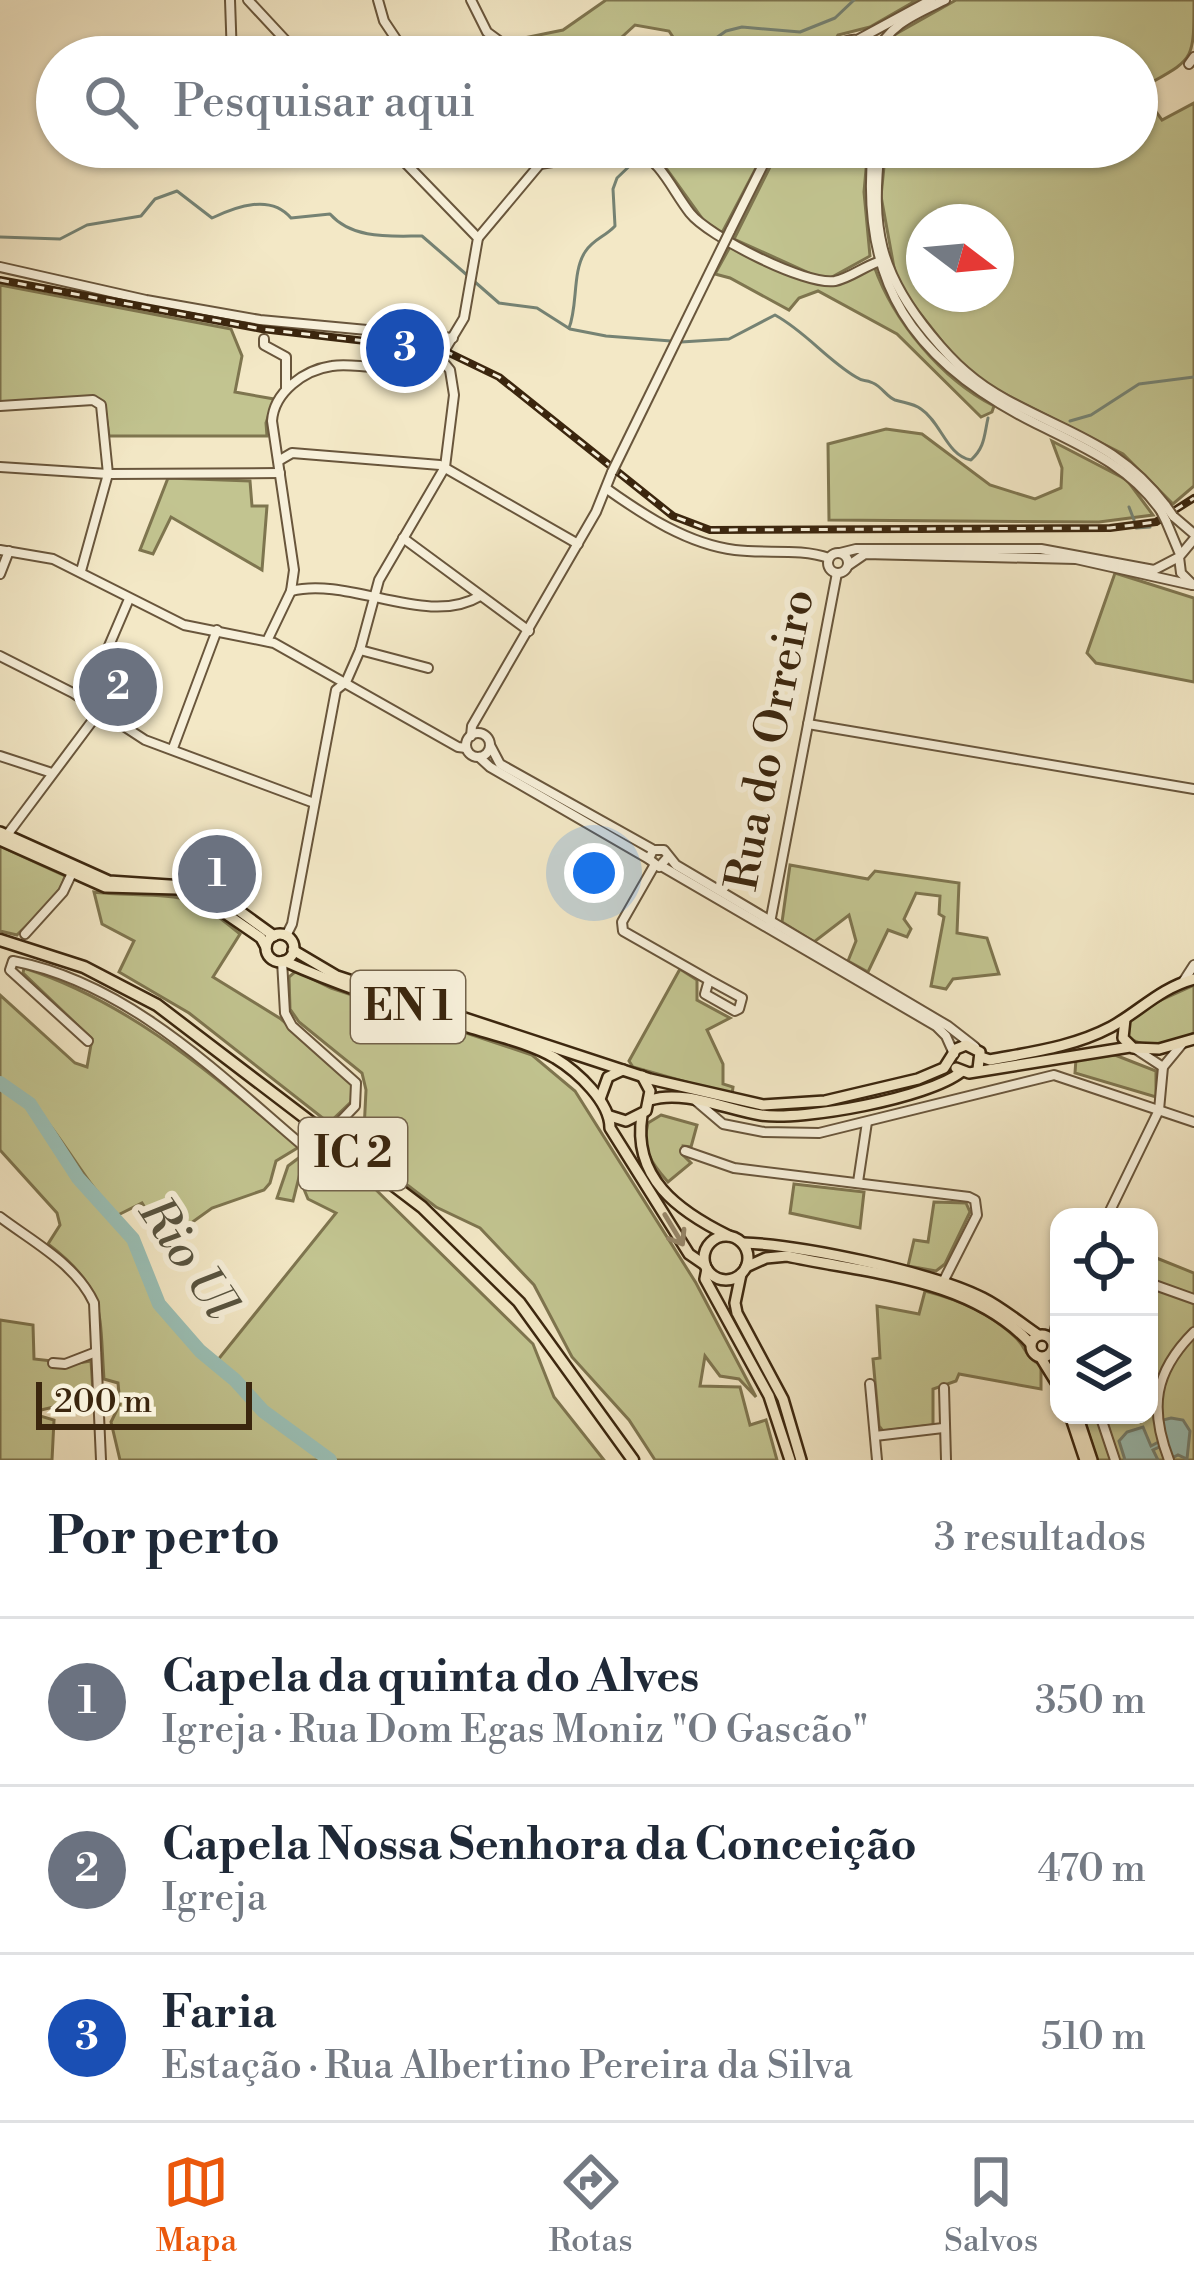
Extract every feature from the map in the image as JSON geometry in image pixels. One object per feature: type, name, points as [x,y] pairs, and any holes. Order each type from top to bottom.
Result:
[{"type":"highway","name":"IC 2","points":[[0,943],[103,975],[180,1019],[422,1207],[519,1302],[629,1460]]},
{"type":"main road","name":"EN 1","points":[[2,836],[105,887],[197,894],[247,927],[271,958],[534,1048],[567,1066],[600,1100]]},
{"type":"main road","name":"EN 1","points":[[2,836],[109,880],[199,887],[337,976],[623,1070]]},
{"type":"main road","points":[[266,947],[280,936]]},
{"type":"main road","name":"EN 1","points":[[283,961],[293,950]]},
{"type":"main road","points":[[1050,1364],[1042,1344],[997,1314],[941,1288],[787,1256],[766,1258],[723,1280],[689,1254],[610,1128],[610,1116],[600,1100],[603,1083],[623,1070],[735,1100],[791,1105],[856,1095],[944,1068],[964,1045],[978,1058],[990,1060],[1064,1046],[1124,1019],[1156,994],[1188,980]]},
{"type":"main road","points":[[1124,1019],[1121,1033],[1132,1047]]},
{"type":"main road","points":[[1050,1356],[1042,1344],[984,1299],[944,1282],[791,1248],[743,1243],[690,1215],[653,1177],[641,1156],[642,1115],[650,1100],[662,1096],[768,1116],[826,1112],[938,1085],[978,1058],[1182,1044],[1194,1039]]},
{"type":"main road","points":[[953,1056],[961,1072]]},
{"type":"main road","points":[[642,1076],[650,1100]]},
{"type":"main road","points":[[610,1116],[626,1121],[642,1115]]},
{"type":"main road","points":[[730,1235],[710,1242],[704,1255],[705,1279],[773,1404],[790,1460]]},
{"type":"main road","points":[[743,1243],[748,1255],[735,1303],[737,1312],[783,1399],[801,1460]]},
{"type":"main road","points":[[1077,1424],[1089,1460]]},
{"type":"street","points":[[230,0],[231,36]]},
{"type":"street","points":[[248,0],[281,36]]},
{"type":"street","points":[[378,0],[394,36]]},
{"type":"street","points":[[472,0],[493,36]]},
{"type":"street","points":[[865,36],[931,0]]},
{"type":"street","points":[[885,36],[896,25],[945,0]]},
{"type":"street","points":[[410,168],[478,238]]},
{"type":"street","points":[[267,641],[291,591],[294,569],[273,410],[286,391],[314,370],[336,365],[386,367],[440,358],[464,318],[478,238],[537,168]]},
{"type":"street","points":[[659,168],[708,230],[790,271],[830,282],[878,262]]},
{"type":"street","points":[[466,748],[472,726],[596,512],[762,168]]},
{"type":"street","points":[[607,489],[662,524],[705,543],[737,550],[829,558],[856,548],[1041,549],[1154,570],[1179,556],[1194,537],[1131,476],[964,382],[892,298],[878,262],[868,191],[872,168]]},
{"type":"street","points":[[876,168],[884,258],[893,284],[920,322],[976,383],[1121,458],[1167,514],[1180,574],[1193,585]]},
{"type":"street","points":[[0,266],[146,300],[260,320],[454,338]]},
{"type":"street","points":[[264,339],[264,345],[286,357],[286,391]]},
{"type":"street","points":[[280,936],[292,924],[337,690],[346,682],[360,650],[373,598],[445,466],[454,387],[450,370],[440,358]]},
{"type":"street","points":[[0,406],[93,400],[100,405],[108,474],[81,571]]},
{"type":"street","points":[[280,460],[292,453],[445,466],[578,544]]},
{"type":"street","points":[[0,467],[108,474],[281,473]]},
{"type":"street","points":[[596,512],[619,497]]},
{"type":"street","points":[[403,538],[529,631]]},
{"type":"street","points":[[0,574],[5,551],[53,560],[184,625],[267,641],[466,748],[949,1026],[978,1058]]},
{"type":"street","points":[[840,553],[849,565]]},
{"type":"street","points":[[829,558],[829,568],[837,573],[865,554],[1042,556],[1193,585]]},
{"type":"street","name":"Rua do Orreiro","points":[[769,924],[837,573]]},
{"type":"street","points":[[291,591],[327,586],[373,598],[464,606],[480,596]]},
{"type":"street","points":[[2,836],[96,709],[113,676],[102,662],[129,599]]},
{"type":"street","points":[[172,748],[217,630]]},
{"type":"street","points":[[360,650],[428,668]]},
{"type":"street","points":[[0,656],[74,692],[145,740],[314,803]]},
{"type":"street","points":[[482,713],[485,735],[500,764],[657,860]]},
{"type":"street","points":[[808,724],[1194,789]]},
{"type":"street","points":[[471,736],[485,735]]},
{"type":"street","points":[[479,758],[490,746]]},
{"type":"street","points":[[0,756],[52,773]]},
{"type":"street","points":[[657,860],[622,922],[623,931],[742,998],[739,1009],[735,1012],[705,994],[709,980]]},
{"type":"street","points":[[25,934],[63,892],[72,873]]},
{"type":"street","points":[[769,924],[940,1028],[953,1056]]},
{"type":"street","points":[[88,1041],[10,970],[13,961],[64,977],[135,1012],[200,1058],[302,1144],[316,1140]]},
{"type":"street","points":[[283,961],[285,1013],[292,1025],[356,1083],[355,1106],[332,1129]]},
{"type":"street","points":[[1188,980],[1194,965]]},
{"type":"street","points":[[1111,1208],[1160,1110],[1163,1067],[1182,1044]]},
{"type":"street","points":[[1132,1047],[1163,1067]]},
{"type":"street","points":[[696,1101],[712,1119],[736,1127],[802,1133],[867,1122],[1054,1075],[1194,1122]]},
{"type":"street","points":[[736,1127],[741,1112]]},
{"type":"street","points":[[858,1182],[867,1122]]},
{"type":"street","points":[[685,1151],[734,1168],[975,1201],[977,1215],[944,1282]]},
{"type":"street","points":[[0,1216],[71,1269],[94,1303],[101,1460]]},
{"type":"street","points":[[1158,1285],[1194,1299]]},
{"type":"street","points":[[1042,1344],[1058,1316]]},
{"type":"street","points":[[1169,1460],[1155,1418],[1163,1376],[1194,1331]]},
{"type":"street","points":[[53,1363],[65,1364],[95,1352]]},
{"type":"street","points":[[871,1384],[877,1460]]},
{"type":"street","points":[[944,1388],[946,1460]]},
{"type":"street","points":[[1103,1424],[1115,1460]]},
{"type":"street","points":[[875,1436],[944,1428]]},
{"type":"green space","points":[[606,0],[917,0],[870,27],[837,36],[672,36],[669,31],[635,25],[623,36],[534,36],[563,30]]},
{"type":"green space","points":[[956,0],[1194,0],[1187,57],[1158,79],[1158,36],[893,36]]},
{"type":"green space","points":[[1194,103],[1194,486],[1173,504],[1123,454],[983,383],[959,363],[919,312],[1014,312],[1014,204],[906,204],[906,295],[897,284],[881,196],[884,168],[1158,168],[1158,114],[1162,120]]},
{"type":"green space","points":[[666,168],[756,168],[722,233],[704,221]]},
{"type":"green space","points":[[770,168],[866,168],[870,256],[832,277],[818,277],[734,239]]},
{"type":"green space","points":[[731,245],[832,285],[874,266],[894,308],[922,347],[956,381],[994,406],[992,412],[981,417],[897,334],[818,291],[799,298],[789,310],[715,274]]},
{"type":"green space","points":[[0,285],[231,329],[242,356],[235,392],[274,399],[267,436],[109,436],[104,402],[95,397],[0,403]]},
{"type":"green space","points":[[886,429],[922,434],[990,485],[1035,499],[1061,488],[1062,468],[1052,441],[1127,480],[1153,515],[1099,522],[829,520],[828,444]]},
{"type":"green space","points":[[168,478],[250,481],[252,506],[267,506],[262,570],[171,517],[153,554],[140,550]]},
{"type":"green space","points":[[1115,573],[1194,598],[1194,682],[1096,663],[1087,653]]},
{"type":"green space","points":[[0,846],[65,876],[52,900],[17,935],[0,931]]},
{"type":"green space","points":[[790,865],[868,879],[875,871],[959,883],[957,933],[987,938],[999,974],[953,979],[946,989],[931,986],[944,917],[939,914],[940,896],[916,893],[904,919],[911,929],[907,937],[888,930],[868,972],[848,961],[856,941],[849,915],[814,942],[782,922]]},
{"type":"green space","points":[[94,892],[191,901],[240,934],[213,977],[281,1019],[346,1075],[354,1088],[352,1101],[329,1123],[189,1013],[119,972],[134,941],[102,924]]},
{"type":"green space","points":[[24,968],[136,1021],[203,1068],[299,1147],[276,1161],[264,1190],[212,1208],[166,1241],[142,1203],[118,1215],[35,1107],[0,1079],[0,995],[75,1063],[87,1067],[92,1039],[23,973]]},
{"type":"green space","points":[[680,969],[697,980],[697,1000],[730,1018],[707,1030],[723,1064],[723,1084],[733,1087],[732,1095],[633,1067],[629,1061]]},
{"type":"green space","points":[[296,971],[331,988],[532,1055],[575,1091],[696,1283],[756,1397],[739,1379],[720,1376],[705,1356],[700,1386],[740,1387],[750,1425],[766,1420],[777,1460],[655,1460],[629,1420],[572,1357],[534,1285],[480,1228],[436,1207],[363,1151],[366,1090],[362,1073],[299,1022],[290,1009],[289,977]]},
{"type":"green space","points":[[1194,985],[1194,1033],[1160,1045],[1127,1036],[1128,1021]]},
{"type":"green space","points":[[1115,1055],[1156,1071],[1156,1097],[1075,1073],[1076,1059]]},
{"type":"green space","points":[[0,1086],[26,1103],[41,1121],[84,1189],[130,1239],[155,1301],[213,1366],[336,1213],[308,1199],[299,1177],[293,1201],[277,1198],[288,1166],[320,1142],[367,1181],[533,1344],[554,1397],[604,1460],[120,1460],[111,1422],[120,1404],[118,1383],[104,1379],[96,1303],[81,1275],[48,1244],[60,1225],[57,1213],[0,1150]]},
{"type":"green space","points":[[661,1115],[697,1125],[691,1147],[683,1146],[682,1154],[691,1163],[668,1182],[652,1162],[646,1141],[648,1123]]},
{"type":"green space","points":[[794,1184],[864,1192],[860,1228],[790,1213]]},
{"type":"green space","points":[[934,1202],[966,1203],[970,1212],[945,1264],[936,1271],[908,1266],[914,1240],[928,1242]]},
{"type":"green space","points":[[1158,1259],[1194,1273],[1194,1460],[1097,1460],[1086,1424],[1158,1424]]},
{"type":"green space","points":[[925,1291],[973,1308],[1005,1328],[1041,1365],[1041,1389],[959,1374],[956,1381],[933,1389],[933,1425],[883,1431],[873,1359],[880,1358],[877,1306],[919,1314]]},
{"type":"green space","points":[[0,1320],[33,1325],[34,1359],[59,1366],[91,1361],[94,1406],[64,1395],[58,1406],[41,1410],[40,1416],[54,1420],[52,1460],[0,1460]]},
{"type":"water","points":[[1183,1420],[1190,1431],[1187,1459],[1172,1458],[1166,1444],[1153,1450],[1158,1460],[1125,1460],[1119,1441],[1127,1432],[1143,1427],[1151,1446],[1164,1439],[1159,1421]]},
{"type":"waterway","points":[[719,36],[742,27],[800,32],[835,18],[854,0]]},
{"type":"waterway","points":[[569,328],[581,260],[615,226],[613,189],[627,168]]},
{"type":"waterway","points":[[0,237],[60,239],[87,225],[141,216],[155,199],[177,191],[212,218],[264,204],[291,218],[330,214],[361,232],[422,236],[467,275]]},
{"type":"waterway","points":[[475,282],[499,303],[537,308],[570,329],[671,341]]},
{"type":"waterway","points":[[681,342],[729,339],[775,315],[856,377],[921,409],[963,457],[971,460],[979,450],[988,418]]},
{"type":"waterway","points":[[1070,421],[1091,415],[1139,384],[1194,377]]},
{"type":"waterway","points":[[1129,507],[1134,520]]},
{"type":"waterway","points":[[1136,528],[1150,527]]},
{"type":"waterway","name":"Rio Ul","points":[[0,1083],[30,1104],[78,1178],[133,1239],[159,1304],[200,1351],[263,1411],[330,1460]]},
{"type":"railway","points":[[0,280],[262,329],[443,350],[499,377],[673,516],[710,530],[1110,528],[1156,522],[1194,498]]},
{"type":"place","name":"Faria","points":[[405,348]]},
{"type":"place","name":"Capela Nossa Senhora da Conceição","points":[[118,687]]},
{"type":"place","name":"Capela da quinta do Alves","points":[[217,874]]}]
